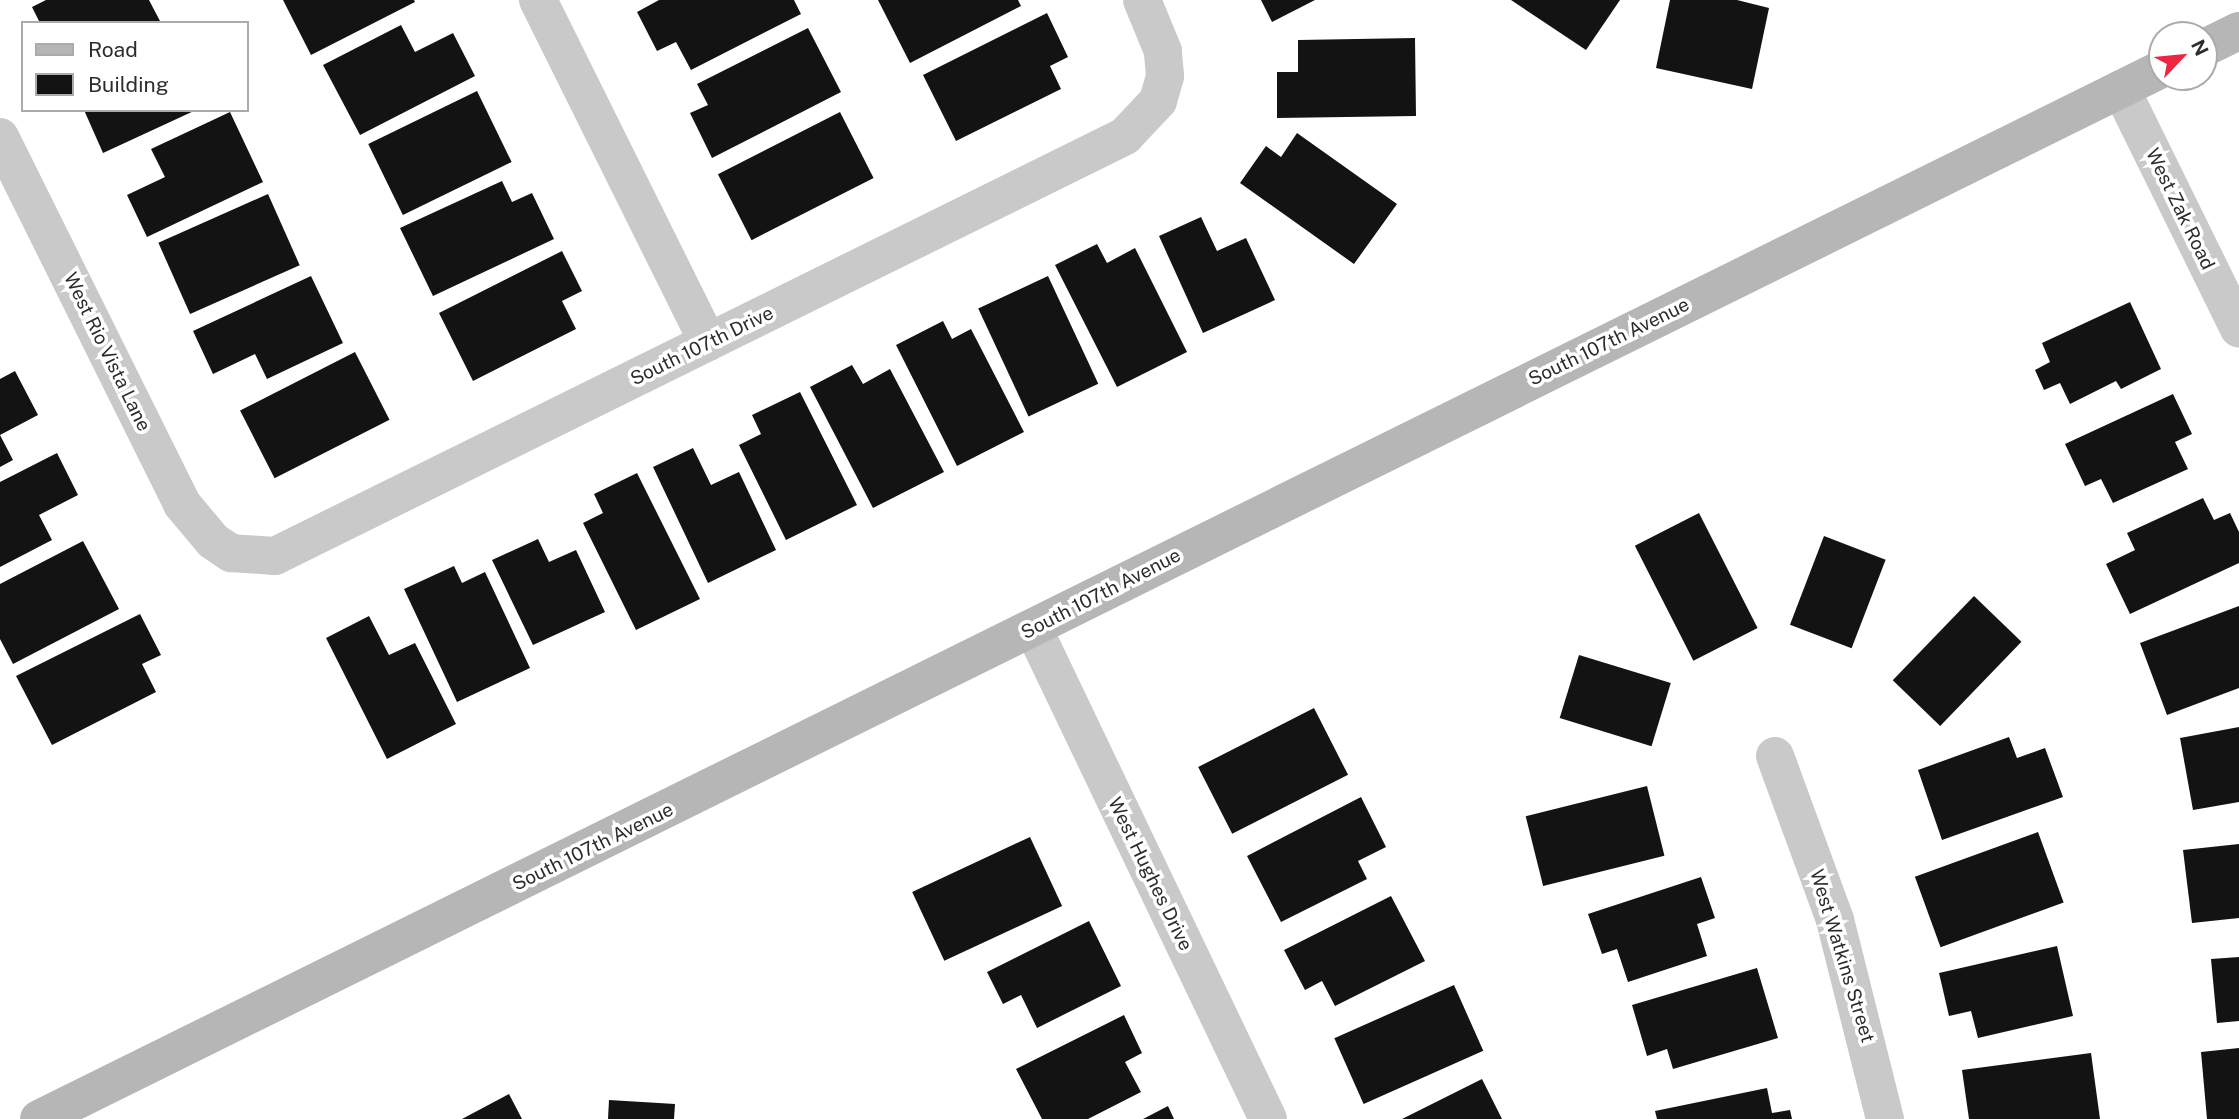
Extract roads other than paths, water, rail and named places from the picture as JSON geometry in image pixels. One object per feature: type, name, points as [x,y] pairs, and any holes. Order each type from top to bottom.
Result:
[{"type":"main road","points":[[2218,41],[2239,31]]},
{"type":"main road","name":"South 107th Avenue","points":[[39,1119],[2148,76]]},
{"type":"street","points":[[538,0],[708,342]]},
{"type":"street","name":"South 107th Drive","points":[[232,553],[253,558],[296,549],[708,342],[1102,149],[1143,121],[1158,101],[1165,76],[1163,51],[1142,0]]},
{"type":"street","name":"West Zak Road","points":[[2121,89],[2239,329]]},
{"type":"street","name":"West Rio Vista Lane","points":[[0,137],[182,504],[213,541],[232,553]]},
{"type":"street","name":"West Hughes Drive","points":[[1032,628],[1268,1119]]},
{"type":"street","name":"West Watkins Street","points":[[1775,756],[1835,920],[1885,1119]]}]
